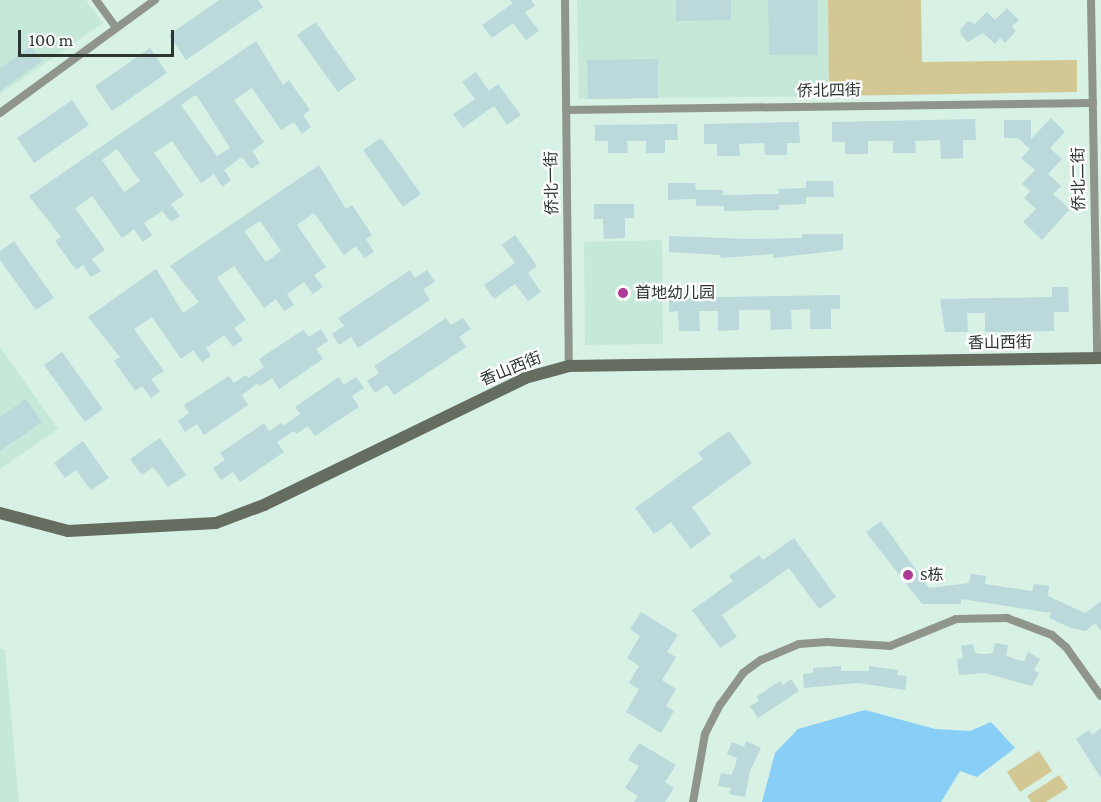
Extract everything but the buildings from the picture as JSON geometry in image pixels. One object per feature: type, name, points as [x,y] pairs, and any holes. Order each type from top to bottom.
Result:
[{"type":"street","points":[[96,0],[116,28]]},
{"type":"street","points":[[0,112],[155,0]]},
{"type":"street","name":"侨北一街","points":[[565,0],[569,366]]},
{"type":"street","name":"侨北二街","points":[[1091,0],[1099,358]]},
{"type":"street","name":"侨北四街","points":[[566,110],[1093,103]]},
{"type":"street","name":"香山西街","points":[[0,513],[68,531],[216,522],[256,509],[525,378],[569,366],[1099,358]]},
{"type":"street","points":[[693,802],[705,734],[720,705],[752,666],[800,644],[827,642],[890,646],[956,619],[1007,618],[1032,625],[1059,641],[1101,696]]},
{"type":"shaded area","points":[[0,0],[86,0],[103,23],[0,94]]},
{"type":"shaded area","points":[[577,0],[828,0],[829,96],[579,99]]},
{"type":"shaded area","points":[[828,0],[921,0],[922,62],[1077,60],[1077,92],[829,96]]},
{"type":"shaded area","name":"首地幼儿园","points":[[662,240],[663,344],[585,345],[584,242]]},
{"type":"shaded area","points":[[0,347],[58,429],[0,469]]},
{"type":"shaded area","points":[[0,648],[5,650],[19,802],[0,802]]},
{"type":"shaded area","points":[[1039,751],[1052,771],[1020,792],[1007,772]]},
{"type":"shaded area","points":[[1059,775],[1068,788],[1046,802],[1031,802],[1027,796]]},
{"type":"water","points":[[865,710],[935,729],[970,731],[991,722],[1015,748],[977,777],[960,771],[941,802],[762,802],[775,753],[798,729]]},
{"type":"place","name":"首地幼儿园","points":[[623,293]]},
{"type":"place","name":"S栋","points":[[908,575]]}]
